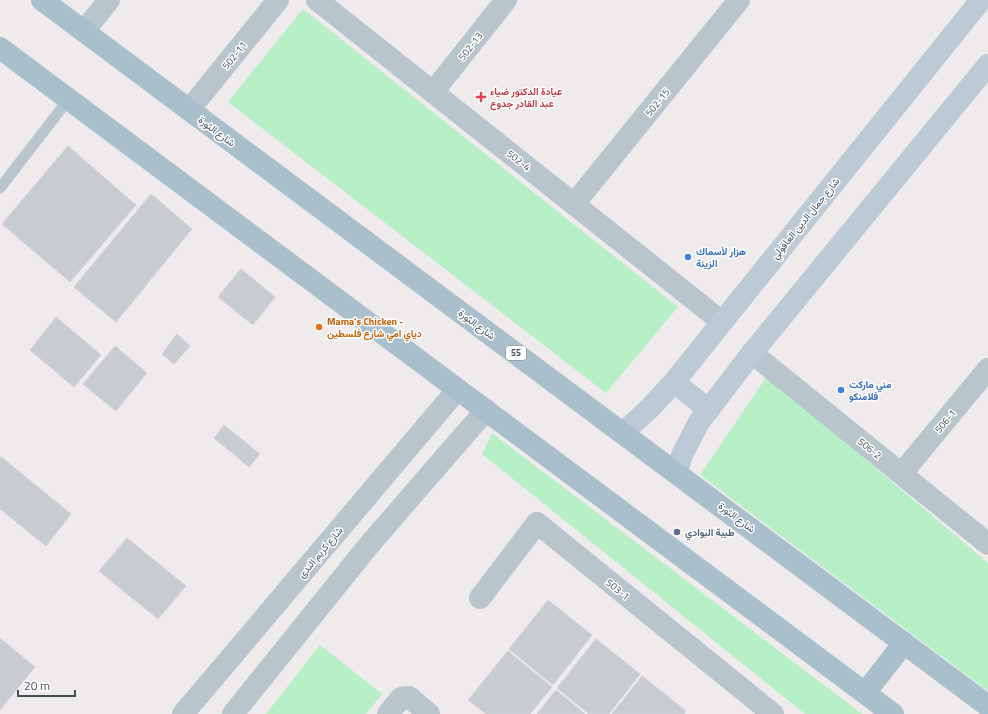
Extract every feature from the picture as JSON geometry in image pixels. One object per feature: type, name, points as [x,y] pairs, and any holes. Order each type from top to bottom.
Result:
[{"type":"main road","name":"شارع الثورة","points":[[42,0],[988,706]]},
{"type":"main road","points":[[0,48],[893,714]]},
{"type":"main road","points":[[865,693],[904,643]]},
{"type":"street","points":[[84,31],[109,0]]},
{"type":"street","name":"502-11","points":[[189,110],[278,0]]},
{"type":"street","name":"502-4","points":[[317,0],[721,321]]},
{"type":"street","name":"502-13","points":[[433,92],[506,0]]},
{"type":"street","name":"502-15","points":[[574,204],[739,0]]},
{"type":"street","name":"شارع جمال الدين العاقولي","points":[[623,433],[650,408],[674,382],[721,321],[981,0]]},
{"type":"street","points":[[676,472],[689,439],[699,422],[752,353],[988,64]]},
{"type":"street","name":"506-2","points":[[752,353],[988,544]]},
{"type":"street","name":"506-1","points":[[902,473],[988,369]]},
{"type":"street","points":[[674,382],[709,410]]},
{"type":"street","name":"شارع كريم الندى","points":[[183,714],[457,390]]},
{"type":"street","points":[[233,714],[369,545],[486,410]]},
{"type":"street","name":"503-1","points":[[480,598],[537,523],[773,714]]},
{"type":"street","points":[[388,714],[401,698],[409,697],[429,714]]},
{"type":"lane","points":[[0,188],[68,100]]},
{"type":"green space","points":[[303,9],[678,307],[606,393],[228,102]]},
{"type":"green space","points":[[767,376],[988,563],[988,691],[700,475]]},
{"type":"green space","points":[[492,433],[862,714],[805,714],[482,454]]},
{"type":"green space","points":[[320,645],[382,694],[366,714],[266,714]]},
{"type":"building","points":[[68,146],[136,205],[70,282],[2,224]]},
{"type":"building","points":[[151,194],[192,229],[116,322],[74,287]]},
{"type":"building","points":[[241,269],[275,297],[253,325],[218,297]]},
{"type":"building","points":[[56,317],[101,355],[74,387],[30,350]]},
{"type":"building","points":[[177,334],[190,346],[174,364],[162,354]]},
{"type":"building","points":[[115,346],[147,373],[116,411],[83,384]]},
{"type":"building","points":[[224,425],[260,454],[249,467],[214,438]]},
{"type":"building","points":[[0,456],[71,514],[46,546],[0,509]]},
{"type":"building","points":[[127,538],[186,586],[158,619],[99,571]]},
{"type":"building","points":[[548,600],[592,635],[553,685],[509,649]]},
{"type":"building","points":[[0,638],[35,667],[0,710]]},
{"type":"building","points":[[596,639],[640,674],[609,714],[589,714],[557,688]]},
{"type":"building","points":[[508,651],[552,687],[530,714],[486,714],[468,700]]},
{"type":"building","points":[[642,676],[686,711],[684,714],[612,714]]},
{"type":"building","points":[[556,690],[585,714],[537,714]]},
{"type":"place","name":"عيادة الدكتور ضياء عبد القادر جدوع","points":[[481,97]]},
{"type":"place","name":"هزار لأسماك الزينة","points":[[688,257]]},
{"type":"place","name":"Mama's Chicken - دياي امي شارع فلسطين","points":[[319,327]]},
{"type":"place","name":"مني ماركت فلامنكو","points":[[841,390]]},
{"type":"place","name":"طيبة البوادي","points":[[677,532]]}]
